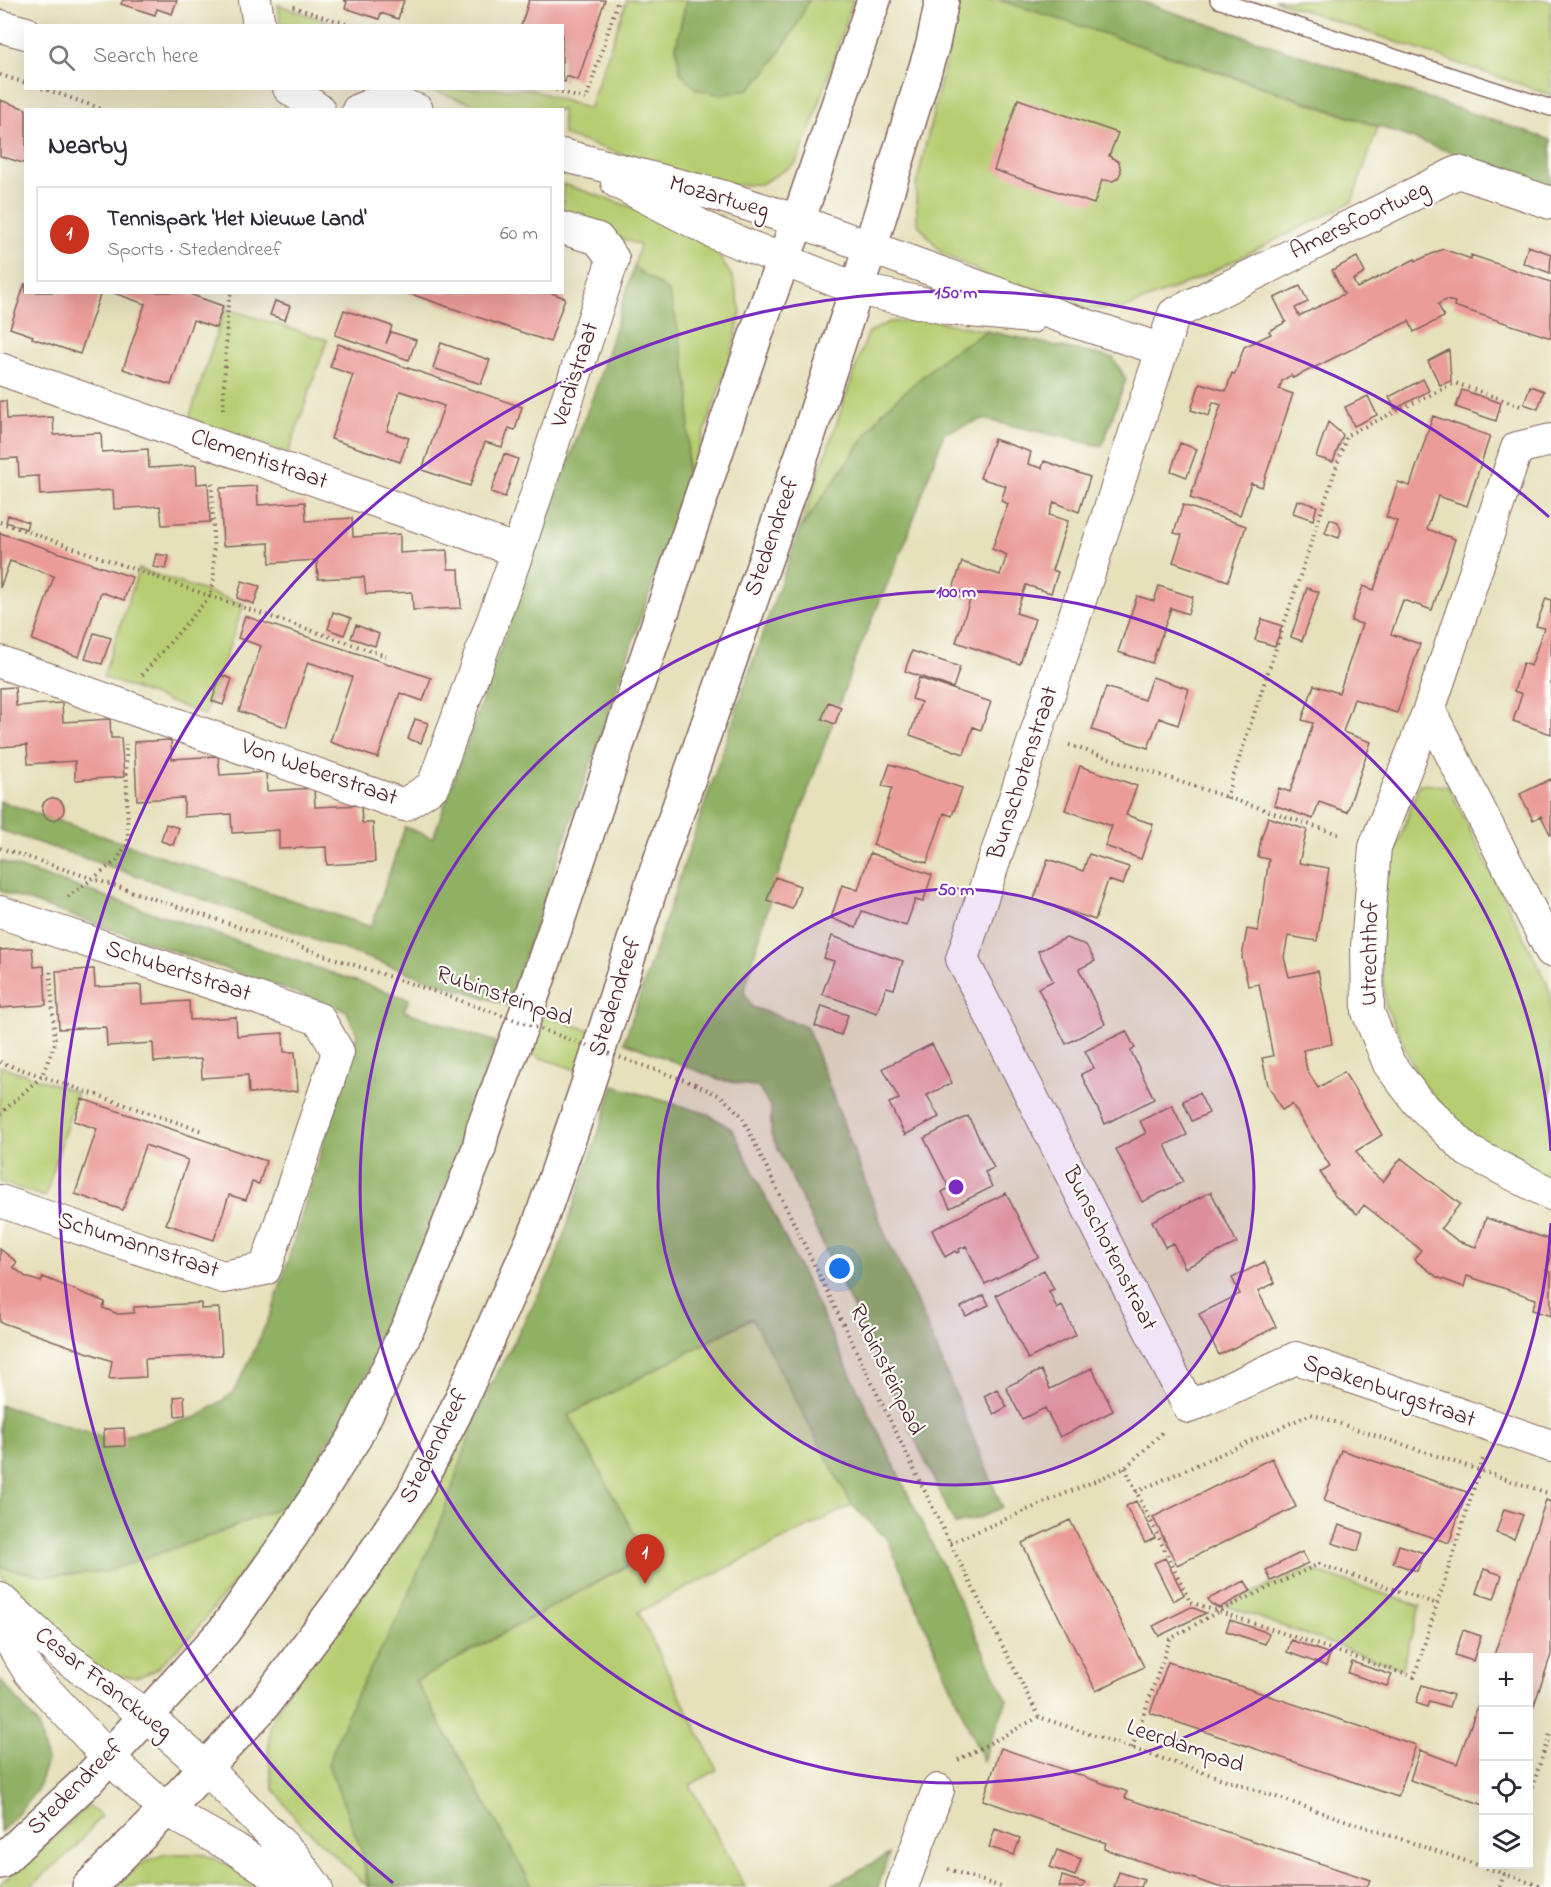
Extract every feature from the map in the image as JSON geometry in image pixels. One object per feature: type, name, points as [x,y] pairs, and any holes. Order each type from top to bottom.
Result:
[{"type":"main road","name":"Stedendreef","points":[[0,1862],[76,1791],[224,1631],[292,1535],[355,1437],[410,1323],[479,1148],[483,1129],[532,997],[759,326],[798,221],[874,0]]},
{"type":"main road","name":"Stedendreef","points":[[89,1887],[166,1810],[261,1708],[358,1578],[414,1495],[454,1415],[538,1228],[586,1090],[652,884],[805,446],[857,289],[933,44],[942,0]]},
{"type":"street","points":[[260,24],[270,2]]},
{"type":"street","points":[[0,26],[24,32]]},
{"type":"street","points":[[292,90],[315,108]]},
{"type":"street","points":[[363,108],[385,99],[411,108]]},
{"type":"street","name":"Mozartweg","points":[[564,155],[721,196],[870,248]]},
{"type":"street","name":"Mozartweg","points":[[564,155],[715,233],[783,261]]},
{"type":"street","name":"Amersfoortweg","points":[[1174,314],[1458,172],[1551,203]]},
{"type":"street","name":"Verdistraat","points":[[518,551],[613,259],[598,239],[564,229]]},
{"type":"street","points":[[870,248],[1076,322],[1163,350]]},
{"type":"street","points":[[783,261],[857,289],[950,309],[1076,322]]},
{"type":"street","name":"Bunschotenstraat","points":[[1174,314],[962,959],[1189,1407]]},
{"type":"street","name":"Clementistraat","points":[[0,369],[518,551]]},
{"type":"street","name":"Utrechthof","points":[[1542,442],[1517,448],[1429,710],[1376,847],[1366,945],[1368,1012],[1389,1064],[1417,1101],[1468,1151],[1551,1194]]},
{"type":"street","name":"Von Weberstraat","points":[[0,662],[404,805],[433,786],[518,551]]},
{"type":"street","points":[[1429,710],[1551,951]]},
{"type":"street","name":"Schubertstraat","points":[[0,912],[319,1019],[338,1052]]},
{"type":"street","name":"Schumannstraat","points":[[0,1201],[223,1277],[265,1269],[338,1052]]},
{"type":"street","name":"Spakenburgstraat","points":[[1189,1407],[1296,1358],[1551,1446]]},
{"type":"street","name":"Cesar Franckweg","points":[[0,1599],[62,1655],[147,1716],[206,1768],[294,1857],[316,1887]]},
{"type":"street","name":"Cesar Franckweg","points":[[0,1625],[30,1673],[108,1757],[166,1810],[234,1848],[293,1887]]},
{"type":"street","points":[[902,1887],[944,1777]]},
{"type":"lane","points":[[1218,0],[1551,108]]},
{"type":"path","points":[[556,90],[586,100],[618,0]]},
{"type":"path","points":[[270,2],[346,24]]},
{"type":"path","points":[[0,75],[24,82]]},
{"type":"path","points":[[48,90],[99,108]]},
{"type":"path","points":[[1226,798],[1347,435],[1455,383],[1522,407],[1542,442]]},
{"type":"path","points":[[0,522],[386,656]]},
{"type":"path","points":[[1037,735],[1376,847]]},
{"type":"path","name":"Rubinsteinpad","points":[[0,848],[439,993],[695,1084],[722,1097],[741,1115],[950,1543]]},
{"type":"path","points":[[0,1062],[202,1131]]},
{"type":"path","points":[[944,1777],[1039,1717],[950,1543],[1125,1468],[1189,1407]]},
{"type":"path","points":[[1136,1492],[1311,1414],[1551,1494]]},
{"type":"path","points":[[1125,1468],[1190,1602],[1414,1677],[1493,1427]]},
{"type":"path","points":[[1132,1748],[1170,1639],[1219,1611],[1319,1564],[1437,1604]]},
{"type":"path","name":"Leerdampad","points":[[1039,1717],[1543,1887]]},
{"type":"path","points":[[1533,1784],[1551,1731]]},
{"type":"path","points":[[914,1857],[1001,1887]]},
{"type":"path","points":[[1500,1887],[1505,1869]]},
{"type":"green space","points":[[627,0],[686,0],[676,47],[768,70],[795,28],[809,0],[853,0],[811,129],[795,164],[761,184],[719,186],[564,135],[564,108],[486,108],[431,90],[533,90],[589,109]]},
{"type":"green space","points":[[686,0],[809,0],[795,28],[768,70],[749,89],[721,95],[696,89],[680,72],[676,47]]},
{"type":"green space","points":[[960,0],[999,0],[1378,127],[1352,202],[1199,278],[1123,309],[1085,309],[1001,283],[942,253],[917,223],[916,186]]},
{"type":"green space","points":[[999,0],[1137,0],[1551,140],[1551,188],[1259,85]]},
{"type":"green space","points":[[1274,0],[1551,1],[1551,95]]},
{"type":"green space","points":[[278,5],[337,24],[281,24]]},
{"type":"green space","points":[[564,184],[679,223],[715,250],[733,278],[741,312],[730,358],[686,486],[690,395],[669,292],[634,267],[640,245],[564,219]]},
{"type":"green space","points":[[634,267],[669,292],[678,328],[690,395],[686,486],[508,1005],[418,976],[141,877],[0,830],[0,801],[371,927],[405,827],[433,838],[533,556],[597,385]]},
{"type":"green space","points":[[225,308],[327,340],[288,454],[189,419]]},
{"type":"green space","points":[[929,320],[987,331],[947,355],[884,410],[799,531],[868,333],[889,322]]},
{"type":"green space","points":[[987,331],[1113,358],[1126,379],[1102,446],[983,419],[944,433],[907,538],[858,652],[774,886],[744,992],[752,1007],[807,1027],[885,1234],[920,1309],[1002,1507],[979,1518],[955,1524],[771,1134],[771,1108],[758,1087],[721,1080],[624,1042],[799,531],[884,410],[947,355]]},
{"type":"green space","points":[[139,569],[244,604],[205,715],[103,677]]},
{"type":"green space","points":[[1419,784],[1448,786],[1551,992],[1551,1177],[1484,1148],[1421,1083],[1385,1004],[1380,951],[1383,889]]},
{"type":"green space","points":[[0,861],[409,999],[404,1011],[496,1042],[413,1275],[353,1402],[292,1502],[219,1533],[105,1572],[43,1576],[0,1567],[0,1405],[111,1439],[197,1417],[233,1393],[274,1306],[357,1034],[346,1010],[0,891]]},
{"type":"green space","points":[[543,1015],[592,1031],[580,1071],[529,1054]]},
{"type":"green space","points":[[0,1066],[77,1092],[45,1197],[0,1182]]},
{"type":"green space","points":[[614,1086],[708,1114],[733,1130],[1007,1700],[983,1761],[888,1540],[852,1505],[752,1318],[569,1415],[646,1555],[416,1681],[533,1887],[369,1887],[361,1849],[328,1764],[351,1705],[397,1620],[439,1526],[481,1404],[553,1267]]},
{"type":"green space","points":[[753,1318],[852,1505],[638,1612],[717,1770],[690,1785],[745,1887],[533,1887],[416,1681],[646,1556],[569,1415]]},
{"type":"green space","points":[[481,1404],[439,1526],[397,1620],[351,1705],[328,1764],[361,1849],[368,1887],[296,1819],[273,1788],[268,1754],[271,1721],[288,1691],[421,1518]]},
{"type":"green space","points":[[292,1502],[272,1534],[192,1635],[154,1671],[136,1677],[109,1675],[40,1627],[0,1573],[0,1567],[43,1576],[219,1533]]},
{"type":"green space","points":[[1308,1569],[1420,1606],[1402,1669],[1224,1605]]},
{"type":"green space","points":[[0,1679],[39,1726],[47,1761],[37,1790],[0,1832]]},
{"type":"green space","points":[[88,1806],[101,1816],[74,1849],[29,1887],[0,1887],[0,1884]]},
{"type":"green space","points":[[166,1854],[203,1854],[243,1871],[263,1887],[115,1887],[142,1863]]},
{"type":"green space","points":[[889,1854],[878,1887],[828,1887]]},
{"type":"building","points":[[123,0],[177,0],[172,14],[157,9],[155,15],[121,4]]},
{"type":"building","points":[[343,0],[404,0],[398,19],[381,13],[379,19],[345,8],[347,2]]},
{"type":"building","points":[[529,0],[605,0],[578,80],[566,76],[564,82],[564,24],[522,24]]},
{"type":"building","points":[[1018,99],[1118,133],[1109,156],[1119,162],[1121,172],[1113,181],[1102,180],[1094,204],[994,170]]},
{"type":"building","points":[[0,100],[24,108],[24,163],[0,156]]},
{"type":"building","points":[[1528,246],[1551,254],[1550,273],[1523,263]]},
{"type":"building","points":[[1443,249],[1471,259],[1471,255],[1551,282],[1551,338],[1454,306],[1455,302],[1446,300],[1438,304],[1444,317],[1414,332],[1409,321],[1293,378],[1291,375],[1282,381],[1279,389],[1293,394],[1262,487],[1251,483],[1240,515],[1190,498],[1221,405],[1213,402],[1209,416],[1191,410],[1200,383],[1226,391],[1232,373],[1235,374],[1244,347],[1271,334],[1269,331],[1286,322],[1274,298],[1300,286],[1308,302],[1295,308],[1299,316],[1344,294],[1332,270],[1357,257],[1365,273],[1353,280],[1357,288],[1415,259],[1416,261]]},
{"type":"building","points":[[24,286],[24,294],[100,294],[80,354],[10,328]]},
{"type":"building","points":[[117,294],[190,294],[223,306],[216,328],[193,320],[171,385],[123,369],[145,304]]},
{"type":"building","points":[[411,294],[554,294],[565,298],[550,342]]},
{"type":"building","points":[[275,301],[290,306],[285,320],[270,315]]},
{"type":"building","points":[[344,310],[392,326],[386,344],[391,332],[416,340],[409,360],[335,335]]},
{"type":"building","points":[[441,343],[490,360],[481,384],[433,368]]},
{"type":"building","points":[[338,344],[522,407],[515,430],[509,428],[502,447],[485,442],[470,486],[422,470],[444,406],[422,398],[400,391],[387,431],[409,438],[400,462],[331,439],[353,375],[330,367]]},
{"type":"building","points":[[1449,350],[1451,381],[1440,385],[1428,361]]},
{"type":"building","points":[[1423,379],[1429,391],[1395,409],[1389,397]]},
{"type":"building","points":[[1530,386],[1544,391],[1538,409],[1524,404]]},
{"type":"building","points":[[1462,390],[1501,403],[1496,421],[1456,407]]},
{"type":"building","points":[[1368,396],[1377,415],[1354,426],[1345,407]]},
{"type":"building","points":[[0,401],[6,401],[7,419],[53,417],[54,435],[101,433],[102,452],[148,449],[149,468],[196,465],[197,484],[208,483],[210,522],[162,525],[160,506],[114,509],[113,490],[40,495],[39,476],[19,477],[18,458],[0,459]]},
{"type":"building","points":[[1433,416],[1490,436],[1467,506],[1438,496],[1427,529],[1455,539],[1432,610],[1403,600],[1391,634],[1420,644],[1397,713],[1354,699],[1343,732],[1371,742],[1347,812],[1319,802],[1313,819],[1274,805],[1279,788],[1290,792],[1302,758],[1313,723],[1302,720],[1314,685],[1339,693],[1362,624],[1351,621],[1357,603],[1363,586],[1374,590],[1397,521],[1386,517],[1398,482],[1410,486]]},
{"type":"building","points":[[1328,422],[1343,435],[1333,462],[1316,457]]},
{"type":"building","points":[[994,439],[1031,452],[1028,464],[1042,468],[1044,461],[1090,477],[1079,512],[1054,502],[1049,515],[1068,521],[1052,570],[1058,572],[1051,593],[1026,585],[1016,613],[1035,619],[1020,664],[956,642],[970,600],[951,594],[962,562],[1000,575],[1007,555],[992,549],[1008,504],[1001,501],[1006,486],[980,478]]},
{"type":"building","points":[[1180,443],[1197,449],[1187,477],[1171,471]]},
{"type":"building","points":[[504,454],[518,459],[505,497],[491,492]]},
{"type":"building","points":[[257,486],[258,505],[305,502],[306,521],[352,518],[353,537],[400,534],[400,553],[447,550],[448,569],[459,569],[461,608],[413,610],[412,592],[366,594],[364,577],[318,579],[317,560],[270,563],[269,543],[223,546],[220,488]]},
{"type":"building","points":[[1297,500],[1317,506],[1313,520],[1293,513]]},
{"type":"building","points":[[1183,505],[1246,526],[1228,581],[1173,562],[1182,535],[1174,533]]},
{"type":"building","points":[[8,515],[28,522],[26,529],[6,522]]},
{"type":"building","points":[[1330,519],[1338,522],[1341,530],[1339,538],[1325,533]]},
{"type":"building","points":[[0,533],[132,577],[124,600],[101,592],[79,657],[32,640],[54,576],[10,561],[0,588]]},
{"type":"building","points":[[156,554],[169,556],[166,569],[153,567]]},
{"type":"building","points":[[242,581],[260,586],[254,604],[237,598]]},
{"type":"building","points":[[1159,586],[1193,597],[1188,614],[1171,608],[1152,663],[1118,652],[1137,596],[1154,601]]},
{"type":"building","points":[[1307,588],[1319,592],[1302,641],[1291,637]]},
{"type":"building","points":[[1546,598],[1551,600],[1551,734],[1513,721],[1522,694],[1514,691],[1523,663],[1531,666],[1544,628],[1536,626]]},
{"type":"building","points":[[333,612],[351,618],[344,635],[328,629]]},
{"type":"building","points":[[245,616],[431,678],[423,701],[400,693],[378,758],[330,742],[352,677],[308,662],[286,727],[239,711],[261,646],[238,638]]},
{"type":"building","points":[[1262,619],[1282,626],[1275,646],[1255,640]]},
{"type":"building","points":[[356,625],[379,634],[375,646],[351,638]]},
{"type":"building","points":[[94,633],[111,638],[102,664],[85,659]]},
{"type":"building","points":[[912,651],[960,667],[953,688],[905,671]]},
{"type":"building","points":[[221,675],[232,679],[223,705],[212,701]]},
{"type":"building","points":[[1152,677],[1189,689],[1178,725],[1159,718],[1148,748],[1092,730],[1106,687],[1144,700]]},
{"type":"building","points":[[919,678],[991,702],[981,730],[973,727],[964,754],[910,735],[921,702],[912,699]]},
{"type":"building","points":[[15,687],[16,706],[62,703],[63,722],[110,719],[111,738],[121,738],[124,777],[75,780],[75,761],[28,764],[27,745],[0,747],[0,688]]},
{"type":"building","points":[[828,702],[841,707],[835,724],[822,719]]},
{"type":"building","points":[[415,719],[428,723],[421,743],[408,739]]},
{"type":"building","points":[[171,740],[172,759],[218,756],[220,775],[266,772],[267,791],[314,788],[315,807],[361,805],[362,823],[373,823],[375,862],[327,865],[326,847],[279,849],[279,830],[232,833],[231,814],[184,817],[184,798],[137,800],[134,742]]},
{"type":"building","points":[[890,764],[962,788],[952,816],[944,813],[927,863],[873,845],[892,788],[882,786]]},
{"type":"building","points":[[1080,766],[1137,786],[1126,815],[1153,824],[1141,859],[1105,846],[1112,826],[1065,810]]},
{"type":"building","points":[[1551,779],[1551,836],[1541,816],[1533,820],[1520,794]]},
{"type":"building","points":[[53,798],[61,801],[64,809],[61,817],[53,820],[45,817],[42,809],[45,801]]},
{"type":"building","points":[[1268,817],[1307,830],[1299,863],[1329,868],[1317,941],[1288,936],[1284,957],[1289,977],[1318,971],[1326,1008],[1332,1044],[1303,1050],[1307,1070],[1318,1088],[1344,1072],[1382,1135],[1356,1151],[1367,1168],[1383,1182],[1401,1158],[1460,1204],[1441,1228],[1458,1241],[1476,1247],[1486,1218],[1551,1240],[1551,1258],[1546,1271],[1551,1272],[1551,1316],[1532,1310],[1536,1299],[1467,1276],[1464,1287],[1437,1277],[1414,1259],[1421,1250],[1364,1205],[1357,1214],[1335,1196],[1320,1172],[1330,1166],[1292,1104],[1282,1110],[1268,1085],[1262,1058],[1273,1056],[1259,984],[1248,986],[1242,957],[1247,929],[1258,931],[1269,859],[1258,857]]},
{"type":"building","points":[[166,824],[179,828],[173,845],[161,841]]},
{"type":"building","points":[[870,853],[932,875],[923,902],[915,900],[906,926],[862,911],[856,928],[831,918],[842,885],[858,890]]},
{"type":"building","points":[[1089,854],[1129,867],[1123,885],[1108,880],[1095,920],[1034,899],[1048,859],[1083,871]]},
{"type":"building","points":[[775,877],[800,886],[792,909],[767,900]]},
{"type":"building","points":[[832,936],[903,961],[894,989],[886,987],[877,1013],[822,994],[834,961],[824,958]]},
{"type":"building","points":[[1066,938],[1086,945],[1095,961],[1079,969],[1105,1024],[1066,1044],[1038,988],[1053,981],[1038,951]]},
{"type":"building","points":[[32,948],[34,967],[44,966],[46,1005],[0,1008],[0,950]]},
{"type":"building","points":[[94,969],[95,987],[141,985],[142,1004],[189,1001],[190,1020],[236,1017],[237,1036],[283,1033],[284,1052],[295,1052],[298,1091],[249,1093],[248,1075],[202,1078],[201,1059],[154,1062],[153,1043],[107,1046],[106,1027],[59,1029],[56,971]]},
{"type":"building","points":[[822,1006],[848,1015],[841,1035],[815,1026]]},
{"type":"building","points":[[1126,1031],[1135,1048],[1131,1051],[1154,1099],[1105,1124],[1081,1074],[1094,1068],[1085,1051]]},
{"type":"building","points":[[932,1044],[952,1083],[927,1095],[939,1117],[905,1135],[889,1103],[899,1099],[883,1068]]},
{"type":"building","points":[[1199,1093],[1209,1113],[1192,1121],[1183,1101]]},
{"type":"building","points":[[82,1099],[266,1161],[259,1184],[252,1182],[246,1200],[229,1195],[214,1240],[166,1224],[188,1160],[145,1145],[123,1210],[75,1194],[97,1129],[74,1121]]},
{"type":"building","points":[[1172,1105],[1187,1135],[1165,1145],[1183,1182],[1142,1202],[1116,1149],[1146,1133],[1140,1121]]},
{"type":"building","points":[[968,1116],[994,1168],[985,1172],[992,1187],[950,1208],[942,1192],[949,1188],[924,1138]]},
{"type":"building","points":[[1211,1192],[1237,1243],[1185,1268],[1173,1243],[1165,1247],[1152,1221]]},
{"type":"building","points":[[1006,1193],[1038,1257],[985,1284],[966,1246],[959,1249],[960,1252],[955,1251],[945,1257],[932,1230]]},
{"type":"building","points":[[0,1249],[17,1262],[13,1267],[26,1277],[41,1282],[43,1277],[105,1302],[103,1308],[118,1314],[134,1313],[134,1307],[201,1303],[201,1309],[219,1308],[222,1355],[145,1359],[146,1377],[109,1379],[112,1361],[0,1322]]},
{"type":"building","points":[[1264,1262],[1275,1283],[1258,1291],[1276,1327],[1219,1355],[1199,1314],[1240,1294],[1232,1278]]},
{"type":"building","points":[[1044,1270],[1054,1289],[1049,1291],[1057,1309],[1062,1306],[1076,1335],[1028,1359],[996,1295]]},
{"type":"building","points":[[984,1295],[989,1305],[966,1316],[961,1307]]},
{"type":"building","points":[[1092,1368],[1113,1411],[1060,1437],[1045,1408],[1022,1419],[1006,1387],[1041,1370],[1050,1389]]},
{"type":"building","points":[[997,1389],[1007,1407],[994,1414],[984,1396]]},
{"type":"building","points":[[184,1396],[185,1415],[175,1416],[174,1397]]},
{"type":"building","points":[[124,1428],[125,1446],[104,1447],[104,1429]]},
{"type":"building","points":[[1341,1450],[1467,1492],[1449,1543],[1324,1501]]},
{"type":"building","points":[[1272,1458],[1296,1507],[1177,1565],[1153,1517]]},
{"type":"building","points":[[1546,1500],[1551,1502],[1551,1655],[1533,1708],[1533,1653],[1495,1653]]},
{"type":"building","points":[[1136,1501],[1155,1538],[1145,1543],[1126,1506]]},
{"type":"building","points":[[1504,1509],[1523,1515],[1514,1539],[1496,1533]]},
{"type":"building","points":[[1070,1520],[1144,1667],[1096,1691],[1022,1543]]},
{"type":"building","points":[[1339,1525],[1363,1533],[1358,1551],[1332,1543]]},
{"type":"building","points":[[1399,1545],[1424,1553],[1417,1571],[1393,1563]]},
{"type":"building","points":[[1302,1552],[1308,1563],[1271,1581],[1266,1570]]},
{"type":"building","points":[[1165,1558],[1184,1595],[1173,1601],[1154,1563]]},
{"type":"building","points":[[1484,1569],[1502,1575],[1494,1599],[1476,1593]]},
{"type":"building","points":[[1245,1581],[1251,1591],[1219,1608],[1211,1604],[1208,1599]]},
{"type":"building","points":[[1191,1607],[1206,1613],[1159,1636],[1153,1626]]},
{"type":"building","points":[[1230,1620],[1269,1633],[1265,1644],[1226,1631]]},
{"type":"building","points":[[1463,1630],[1481,1636],[1473,1661],[1455,1655]]},
{"type":"building","points":[[1291,1640],[1330,1654],[1326,1666],[1287,1652]]},
{"type":"building","points":[[1168,1662],[1416,1745],[1398,1797],[1150,1713]]},
{"type":"building","points":[[1352,1662],[1392,1675],[1387,1686],[1348,1673]]},
{"type":"building","points":[[1422,1685],[1453,1695],[1449,1707],[1429,1701],[1427,1707],[1416,1703]]},
{"type":"building","points":[[1479,1702],[1479,1803],[1410,1780],[1420,1750],[1457,1764]]},
{"type":"building","points":[[1001,1748],[1125,1791],[1127,1792],[1125,1798],[1370,1880],[1367,1887],[1219,1887],[1104,1849],[1106,1843],[983,1800]]},
{"type":"building","points":[[995,1829],[1020,1838],[1014,1855],[989,1847]]},
{"type":"building","points":[[1057,1850],[1081,1859],[1075,1876],[1050,1867]]},
{"type":"building","points":[[1119,1872],[1144,1880],[1141,1887],[1114,1887]]},
{"type":"building","points":[[1062,1876],[1085,1883],[1083,1887],[1059,1887]]},
{"type":"place","name":"Tennispark 'Het Nieuwe Land'","points":[[645,1584]]}]
